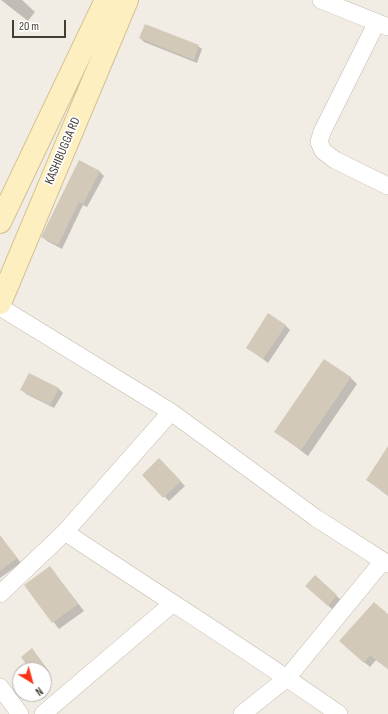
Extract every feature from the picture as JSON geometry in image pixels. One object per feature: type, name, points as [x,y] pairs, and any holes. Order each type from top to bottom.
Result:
[{"type":"main road","name":"KASHIBUGGA RD","points":[[0,222],[106,0]]},
{"type":"main road","name":"KASHIBUGGA RD","points":[[0,303],[127,0]]},
{"type":"street","points":[[321,0],[382,24],[322,132],[319,142],[323,151],[336,160],[388,186]]},
{"type":"street","points":[[0,307],[171,412],[316,518],[385,562],[287,678],[242,714]]},
{"type":"street","points":[[0,594],[65,532],[171,412]]},
{"type":"street","points":[[65,532],[172,604],[287,678],[339,714]]},
{"type":"street","points":[[43,714],[172,604]]},
{"type":"street","points":[[0,687],[20,714]]},
{"type":"building","points":[[145,24],[199,45],[194,60],[139,38]]},
{"type":"building","points":[[79,160],[100,171],[83,204],[79,202],[58,245],[41,237]]},
{"type":"building","points":[[268,313],[286,325],[263,359],[246,348]]},
{"type":"building","points":[[324,359],[351,377],[301,450],[274,432]]},
{"type":"building","points":[[29,373],[59,388],[50,405],[20,390]]},
{"type":"building","points":[[388,446],[388,495],[366,480]]},
{"type":"building","points":[[159,458],[181,481],[163,498],[142,475]]},
{"type":"building","points":[[0,535],[17,558],[0,571]]},
{"type":"building","points":[[50,566],[78,604],[52,623],[24,585]]},
{"type":"building","points":[[315,575],[337,595],[328,606],[305,586]]},
{"type":"building","points":[[374,602],[388,614],[388,669],[370,655],[364,663],[339,641]]},
{"type":"building","points":[[32,648],[42,662],[24,662],[21,657]]}]
